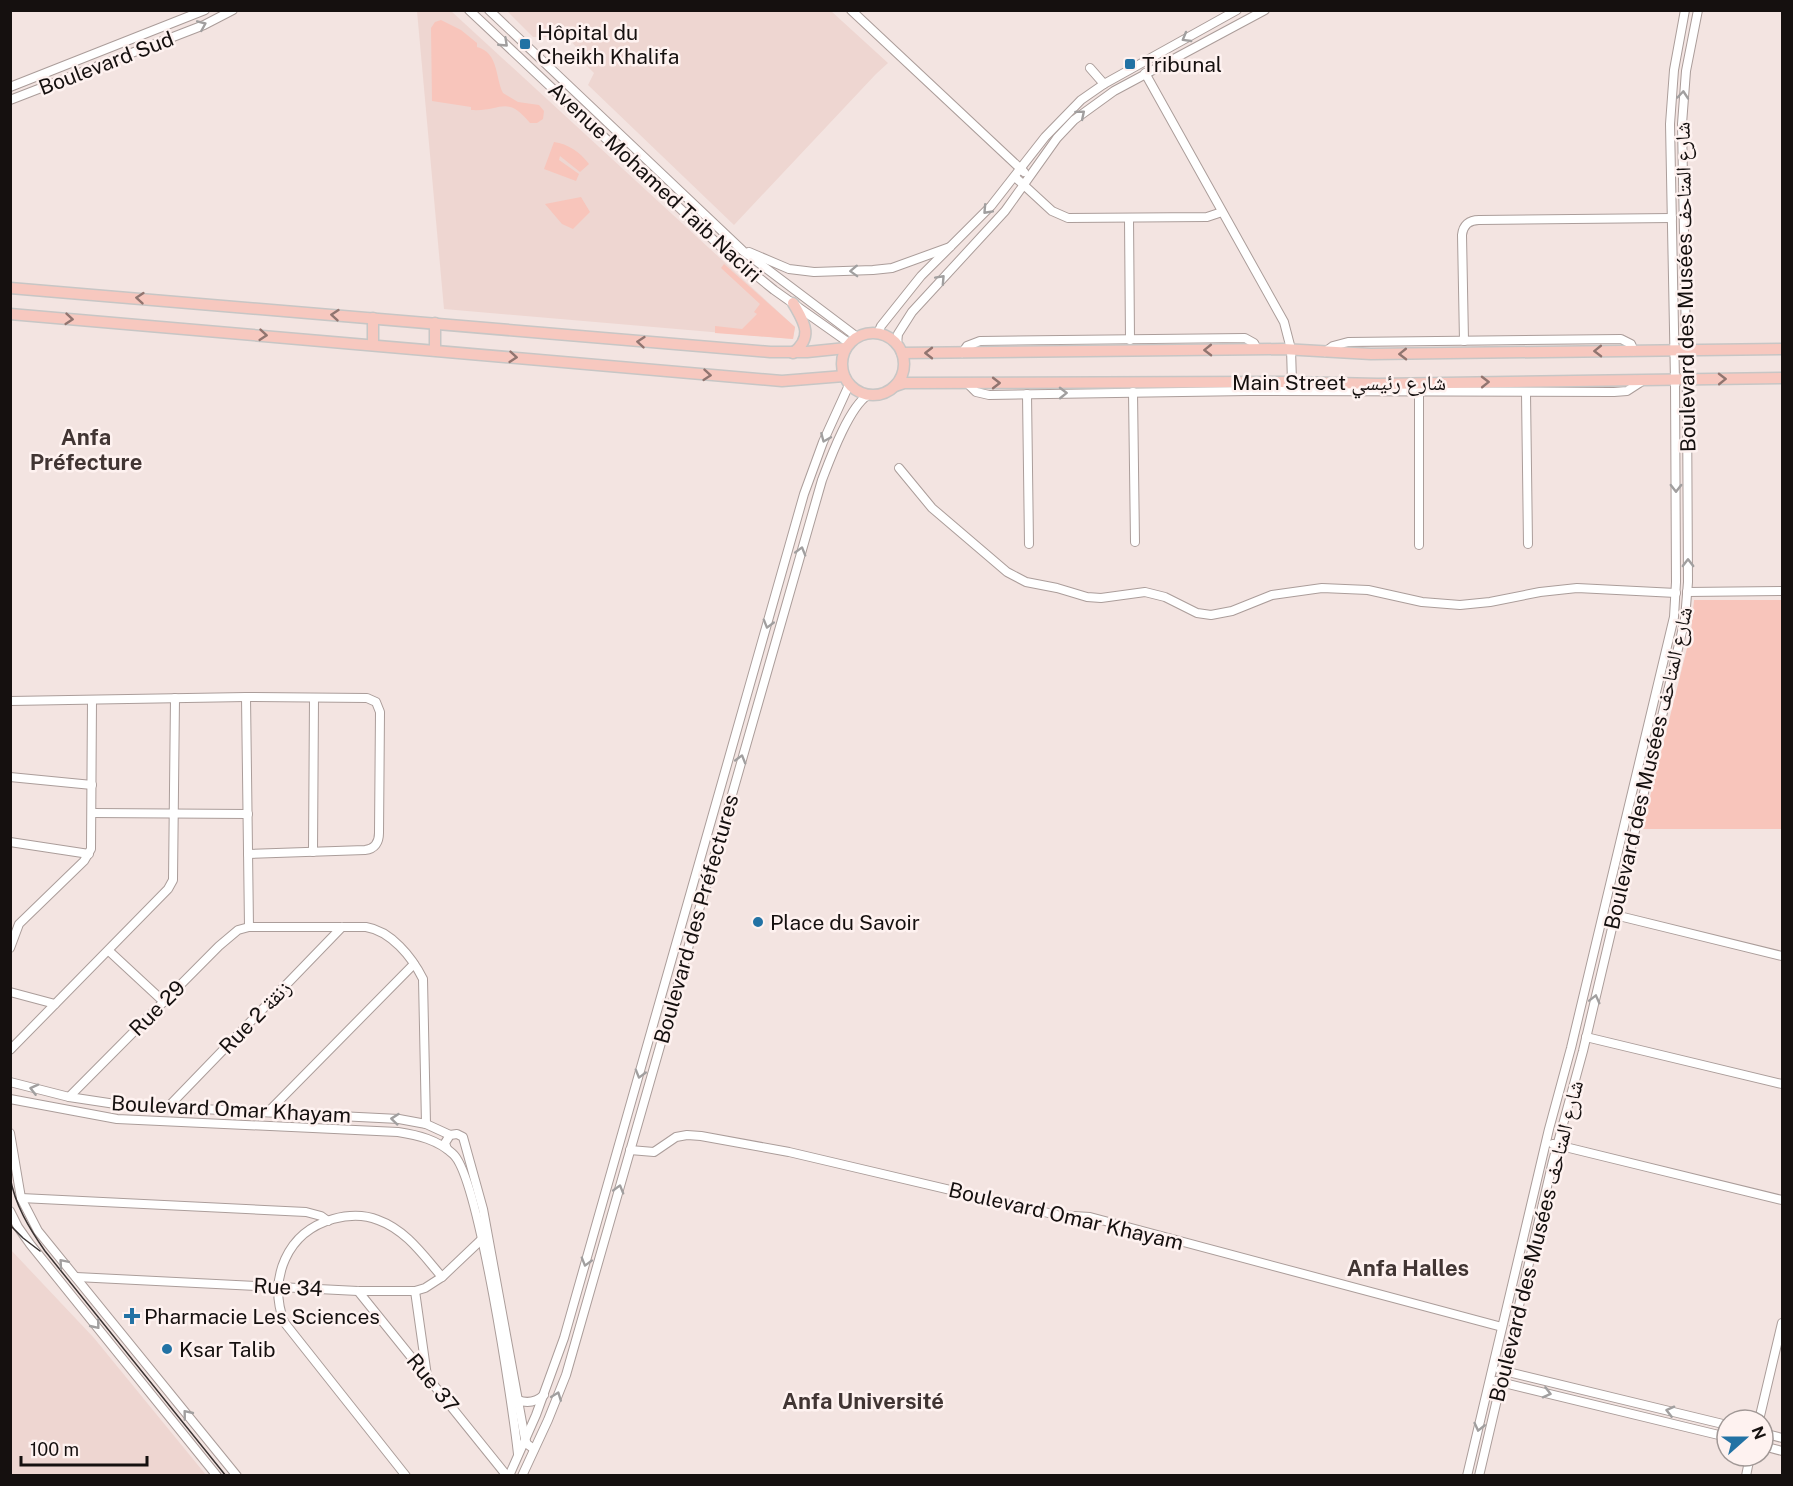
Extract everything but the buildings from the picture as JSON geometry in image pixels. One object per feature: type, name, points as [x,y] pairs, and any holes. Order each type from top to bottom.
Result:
[{"type":"main road","points":[[10,288],[793,353],[851,343],[867,333],[878,333],[888,337],[899,349],[903,371],[895,386],[882,394],[867,395],[857,391],[846,380],[842,359],[851,343]]},
{"type":"main road","points":[[793,303],[804,320],[806,328],[803,342],[793,353]]},
{"type":"main road","points":[[10,314],[782,381],[846,380]]},
{"type":"main road","points":[[373,318],[373,344]]},
{"type":"main road","points":[[435,323],[435,350]]},
{"type":"main road","name":"Main Street شارع رئيسي","points":[[899,349],[962,353],[1292,349],[1371,354],[1782,349]]},
{"type":"main road","name":"Main Street شارع رئيسي","points":[[895,386],[904,383],[1292,382],[1378,384],[1782,378]]},
{"type":"street","points":[[179,10],[184,20]]},
{"type":"street","name":"Boulevard Sud","points":[[10,87],[205,10]]},
{"type":"street","name":"Boulevard Sud","points":[[10,100],[204,25],[233,10]]},
{"type":"street","name":"Avenue Mohamed Taib Naciri","points":[[469,10],[721,247],[793,303],[851,343]]},
{"type":"street","name":"Avenue Mohamed Taib Naciri","points":[[489,10],[743,250],[851,343]]},
{"type":"street","points":[[851,10],[1018,173],[1025,185],[1052,211],[1062,217],[1074,219],[1207,217],[1222,212]]},
{"type":"street","points":[[878,333],[880,326],[912,286],[992,206],[1068,112],[1081,100],[1104,84],[1237,10]]},
{"type":"street","points":[[899,349],[902,327],[919,303],[1005,211],[1057,138],[1074,120],[1102,98],[1145,73],[1265,10]]},
{"type":"street","name":"Boulevard des Musées شارع المتاحف","points":[[1479,1476],[1557,1145],[1586,1037],[1681,644],[1688,592],[1680,350],[1672,218],[1670,106],[1685,10]]},
{"type":"street","name":"Boulevard des Musées شارع المتاحف","points":[[1680,350],[1682,116],[1686,71],[1698,10]]},
{"type":"street","points":[[1090,68],[1104,84]]},
{"type":"street","points":[[1145,73],[1284,322],[1292,349],[1292,382]]},
{"type":"street","points":[[1018,173],[1030,177]]},
{"type":"street","points":[[1129,218],[1130,340]]},
{"type":"street","points":[[1464,341],[1462,235],[1463,228],[1468,223],[1479,220],[1672,218]]},
{"type":"street","points":[[743,250],[780,267],[814,272],[892,268],[950,247]]},
{"type":"street","points":[[962,353],[968,346],[980,341],[1245,338],[1252,341],[1257,349]]},
{"type":"street","points":[[1325,352],[1338,344],[1348,342],[1621,339],[1631,344],[1634,351]]},
{"type":"street","name":"Boulevard des Préfectures","points":[[508,1476],[544,1395],[564,1338],[804,494],[846,380]]},
{"type":"street","points":[[967,383],[980,394],[1526,393],[1621,392],[1633,388],[1644,380]]},
{"type":"street","name":"Boulevard des Musées شارع المتاحف","points":[[1467,1476],[1545,1143],[1571,1048],[1672,629],[1676,593],[1681,380]]},
{"type":"street","points":[[1133,392],[1135,542]]},
{"type":"street","points":[[1419,392],[1419,545]]},
{"type":"street","points":[[1526,393],[1528,544]]},
{"type":"street","points":[[1027,394],[1029,544]]},
{"type":"street","name":"Boulevard des Préfectures","points":[[522,1476],[566,1375],[822,480],[853,412],[861,399],[867,395]]},
{"type":"street","points":[[899,468],[932,508],[1007,572],[1026,582],[1088,597],[1108,597],[1138,592],[1152,593],[1190,610],[1211,615],[1232,611],[1272,595],[1322,588],[1368,590],[1422,602],[1460,605],[1577,588],[1676,593]]},
{"type":"street","points":[[1688,592],[1782,591]]},
{"type":"street","points":[[246,697],[249,927],[376,929],[396,943],[414,964],[423,979],[426,1124]]},
{"type":"street","points":[[10,701],[246,697],[373,700],[379,708],[379,833],[377,843],[369,850],[248,854]]},
{"type":"street","points":[[10,1050],[109,951],[171,884],[175,698]]},
{"type":"street","points":[[313,852],[314,698]]},
{"type":"street","points":[[10,948],[14,926],[89,854],[92,843],[92,700]]},
{"type":"street","points":[[10,777],[92,785]]},
{"type":"street","points":[[92,813],[248,814]]},
{"type":"street","points":[[10,842],[89,854]]},
{"type":"street","points":[[686,911],[697,914]]},
{"type":"street","points":[[1615,915],[1782,956]]},
{"type":"street","name":"Rue 29","points":[[69,1097],[231,935],[249,927]]},
{"type":"street","name":"Rue 2 زنقة","points":[[168,1107],[342,927]]},
{"type":"street","points":[[109,951],[164,1002]]},
{"type":"street","points":[[268,1112],[414,964]]},
{"type":"street","points":[[10,992],[55,1004]]},
{"type":"street","points":[[1586,1037],[1782,1084]]},
{"type":"street","name":"Boulevard Omar Khayam","points":[[10,1082],[69,1097],[122,1105],[376,1118],[426,1124],[450,1134]]},
{"type":"street","name":"Boulevard Omar Khayam","points":[[10,1099],[117,1119],[398,1132],[430,1139],[450,1152]]},
{"type":"street","points":[[10,1133],[21,1198],[38,1231],[237,1476]]},
{"type":"street","points":[[465,1147],[462,1152],[450,1152],[446,1140],[450,1134],[463,1137],[483,1209],[525,1439],[527,1444],[534,1449]]},
{"type":"street","name":"Boulevard Omar Khayam","points":[[621,1140],[631,1147],[654,1152],[676,1137],[687,1135],[764,1147],[1057,1215],[1090,1217],[1502,1327]]},
{"type":"street","points":[[1545,1143],[1782,1200]]},
{"type":"street","name":"Boulevard des Préfectures","points":[[450,1152],[460,1167],[471,1196],[481,1240],[513,1407],[518,1455]]},
{"type":"street","points":[[21,1198],[306,1212],[321,1216],[328,1221]]},
{"type":"street","points":[[10,1211],[30,1244],[218,1476]]},
{"type":"street","points":[[406,1476],[289,1328],[280,1310],[278,1287],[285,1258],[295,1242],[310,1229],[341,1217],[374,1218],[392,1226],[413,1243],[442,1277]]},
{"type":"street","name":"Rue 34","points":[[76,1277],[358,1291],[415,1291],[425,1288],[442,1277],[481,1240]]},
{"type":"street","name":"Rue 37","points":[[358,1291],[508,1476]]},
{"type":"street","points":[[415,1291],[427,1377]]},
{"type":"street","points":[[1762,1408],[1782,1323]]},
{"type":"street","points":[[1493,1368],[1715,1422]]},
{"type":"street","points":[[1490,1379],[1715,1434]]},
{"type":"street","points":[[518,1400],[534,1402],[544,1395]]},
{"type":"street","points":[[518,1455],[526,1465]]},
{"type":"shaded area","points":[[417,11],[451,11],[795,327],[793,339],[444,309]]},
{"type":"shaded area","points":[[507,11],[831,11],[888,63],[734,225],[588,85],[594,73],[585,64],[581,64],[576,55],[578,49],[567,37],[533,37]]},
{"type":"shaded area","points":[[441,20],[461,30],[477,43],[477,47],[489,54],[503,93],[518,102],[539,105],[544,111],[543,119],[537,123],[530,123],[515,109],[503,106],[471,110],[471,107],[432,101],[431,28],[435,22]]},
{"type":"shaded area","points":[[554,142],[573,149],[589,164],[580,172],[560,156],[559,160],[579,174],[576,181],[544,169]]},
{"type":"shaded area","points":[[581,197],[590,212],[573,229],[562,224],[545,204]]},
{"type":"shaded area","points":[[724,264],[795,327],[793,339],[715,333],[715,326],[742,329],[757,314],[754,312],[760,304],[721,268]]},
{"type":"shaded area","points":[[1694,600],[1782,600],[1782,829],[1642,829],[1691,632]]},
{"type":"shaded area","points":[[10,1249],[94,1338],[206,1475],[11,1475]]},
{"type":"tram line","points":[[10,1177],[23,1216],[45,1251],[226,1476]]},
{"type":"tram line","points":[[10,1225],[40,1251]]},
{"type":"place","name":"Hôpital du Cheikh Khalifa","points":[[525,44]]},
{"type":"place","name":"Tribunal","points":[[1130,64]]},
{"type":"place","name":"Place du Savoir","points":[[758,922]]},
{"type":"place","name":"Pharmacie Les Sciences","points":[[132,1316]]},
{"type":"place","name":"Ksar Talib","points":[[167,1349]]},
{"type":"district","name":"Anfa Préfecture","points":[[86,450]]},
{"type":"district","name":"Anfa Halles","points":[[1408,1268]]},
{"type":"district","name":"Anfa Université","points":[[863,1401]]}]
